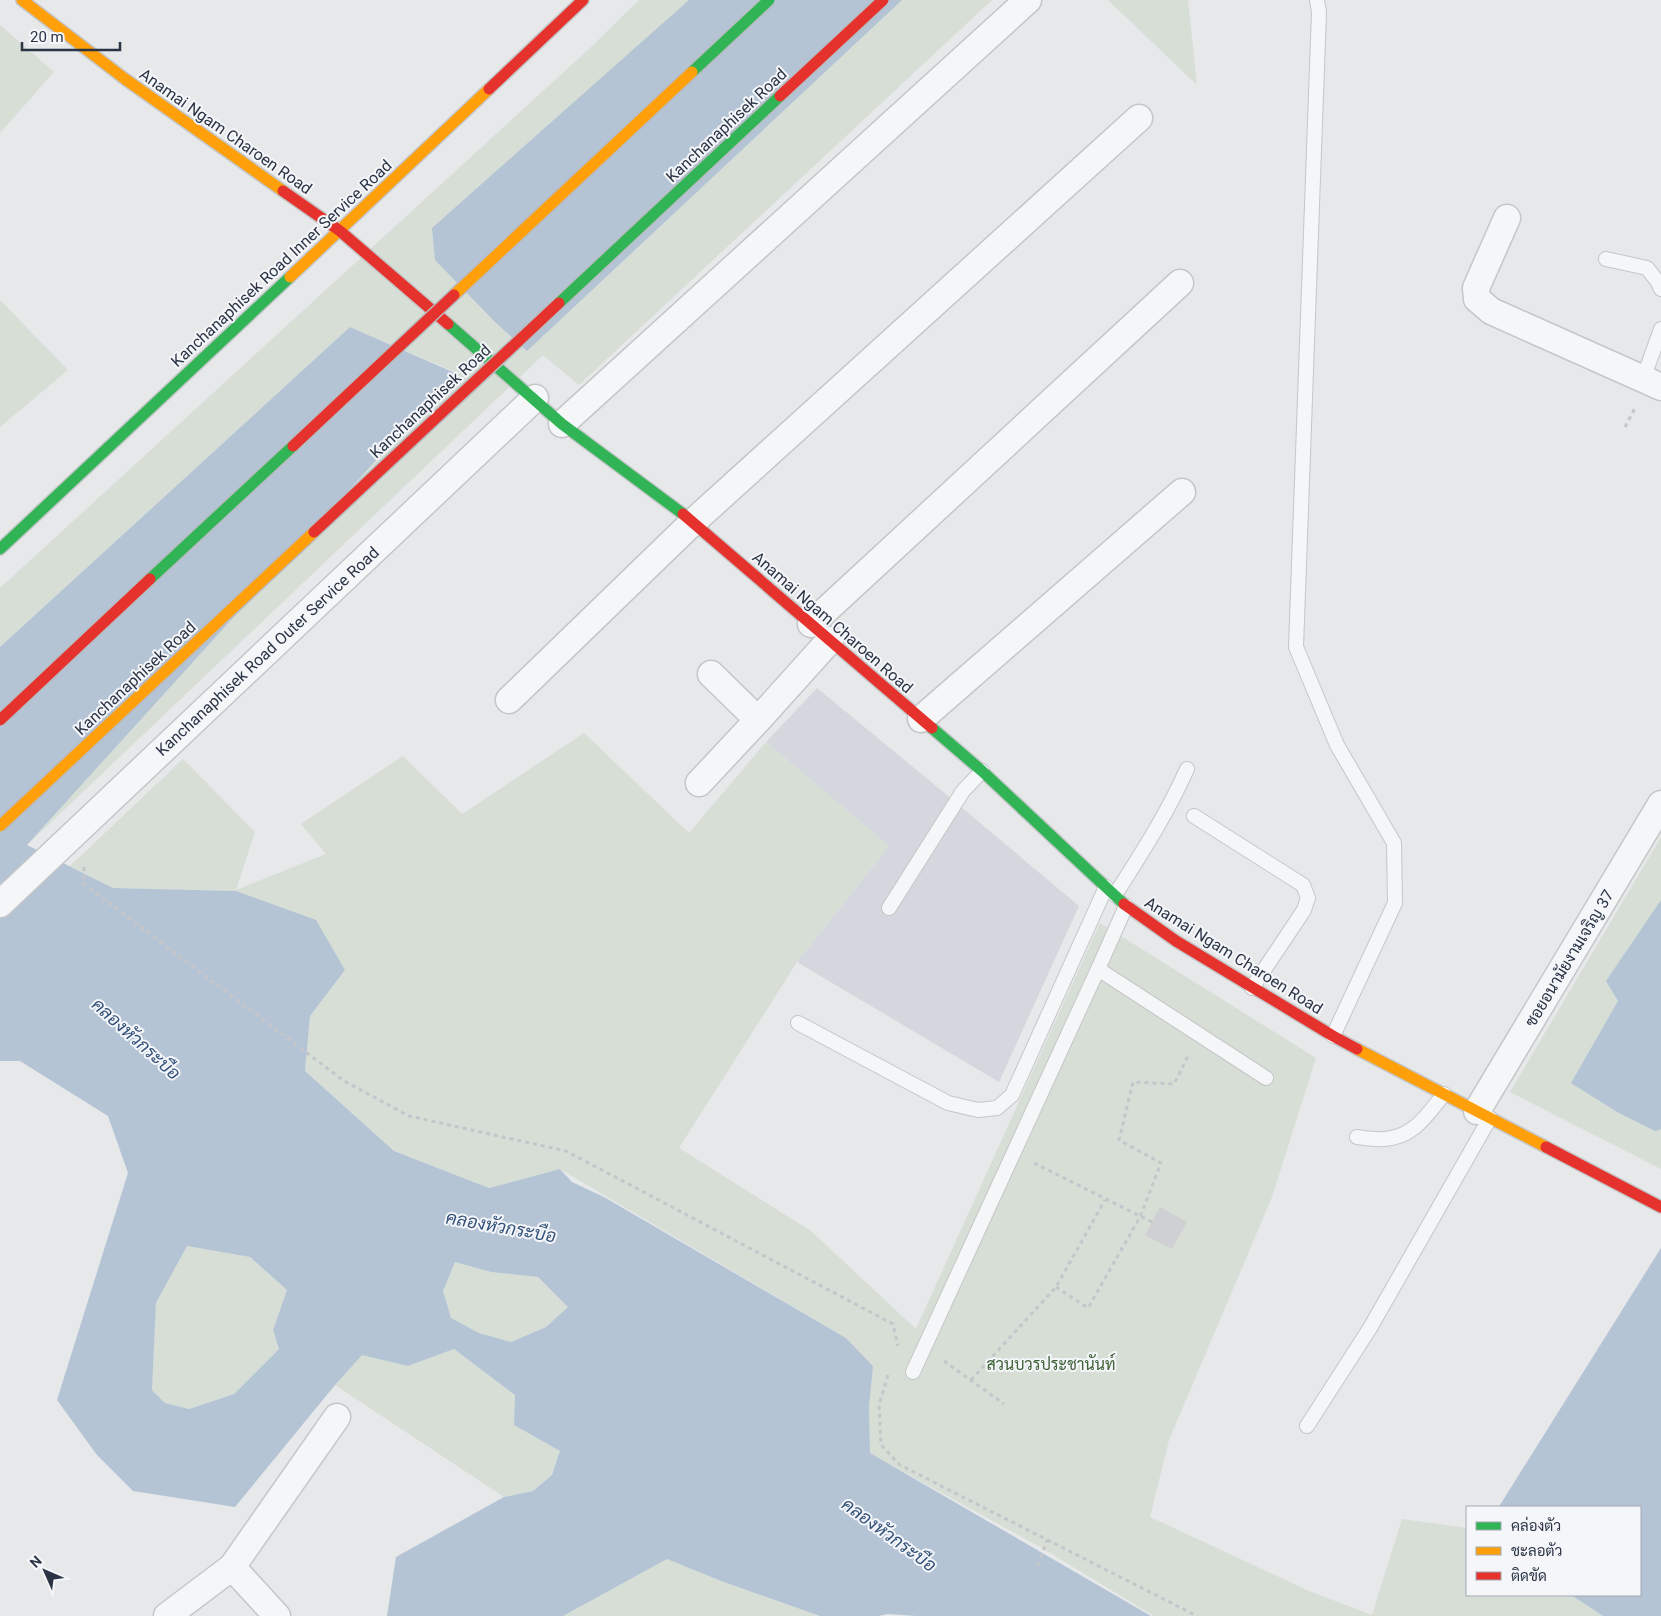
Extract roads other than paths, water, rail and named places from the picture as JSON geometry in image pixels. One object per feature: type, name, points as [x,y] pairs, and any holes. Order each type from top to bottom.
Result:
[{"type":"main road","name":"Anamai Ngam Charoen Road","points":[[22,0],[126,79],[340,231],[535,398],[562,424],[693,522],[982,771],[1126,906],[1176,941],[1333,1036],[1661,1207]]},
{"type":"main road","name":"Kanchanaphisek Road Inner Service Road","points":[[0,549],[340,231],[583,0]]},
{"type":"main road","points":[[0,720],[769,0]]},
{"type":"main road","name":"Kanchanaphisek Road","points":[[0,826],[883,0]]},
{"type":"street","points":[[562,424],[1028,0]]},
{"type":"street","points":[[509,700],[693,522],[1139,118]]},
{"type":"street","points":[[1506,218],[1476,288],[1477,299],[1491,311],[1652,383]]},
{"type":"street","points":[[699,783],[758,720],[820,632],[1180,283]]},
{"type":"street","name":"Kanchanaphisek Road Outer Service Road","points":[[0,904],[535,398]]},
{"type":"street","points":[[921,718],[1182,492]]},
{"type":"street","points":[[711,674],[758,720]]},
{"type":"street","name":"ซอยอนามัยงามเจริญ 37","points":[[1483,1115],[1661,804]]},
{"type":"street","points":[[167,1616],[232,1567],[337,1417]]},
{"type":"street","points":[[232,1567],[277,1616]]},
{"type":"lane","points":[[1317,0],[1319,12],[1296,647],[1336,745],[1394,843],[1395,903],[1333,1036]]},
{"type":"lane","points":[[1606,259],[1647,268],[1661,289]]},
{"type":"lane","points":[[1652,383],[1661,329]]},
{"type":"lane","points":[[798,1023],[948,1103],[978,1110],[998,1108],[1012,1095],[1110,891],[1148,845],[1175,795],[1186,769]]},
{"type":"lane","points":[[889,908],[963,791],[982,771]]},
{"type":"lane","points":[[1194,816],[1303,886],[1308,898],[1304,910],[1252,988]]},
{"type":"lane","points":[[913,1372],[1126,906]]},
{"type":"lane","points":[[1098,969],[1266,1078]]},
{"type":"lane","points":[[1357,1137],[1383,1140],[1400,1136],[1421,1124],[1444,1094]]},
{"type":"lane","points":[[1307,1426],[1370,1328],[1483,1115]]},
{"type":"water","points":[[689,0],[902,0],[527,351],[495,322],[435,260],[432,228]]},
{"type":"water","name":"คลองหัวกระบือ","points":[[350,327],[455,373],[27,845],[113,888],[236,891],[316,920],[345,970],[310,1016],[305,1071],[394,1151],[489,1188],[560,1169],[572,1182],[604,1197],[846,1338],[873,1366],[869,1407],[870,1453],[1151,1616],[916,1616],[888,1614],[878,1616],[820,1616],[721,1581],[667,1559],[563,1616],[387,1616],[396,1557],[504,1497],[533,1491],[552,1475],[560,1451],[514,1425],[515,1395],[454,1349],[408,1366],[362,1355],[235,1507],[133,1491],[97,1455],[57,1400],[128,1173],[108,1116],[20,1061],[0,1061],[0,647]],"holes":[[[187,1246],[250,1257],[287,1290],[273,1330],[279,1349],[234,1394],[189,1409],[165,1403],[152,1390],[156,1303]],[[455,1262],[491,1272],[538,1277],[568,1307],[546,1327],[511,1342],[479,1333],[451,1318],[443,1291]]]},
{"type":"water","points":[[1661,900],[1661,1129],[1655,1131],[1617,1112],[1571,1083],[1618,1001],[1606,981]]},
{"type":"water","points":[[1661,1248],[1661,1616],[1603,1616],[1573,1596],[1641,1596],[1641,1506],[1500,1505]]},
{"type":"park label","name":"สวนบวรประชานันท์","points":[[1051,1364]]}]
